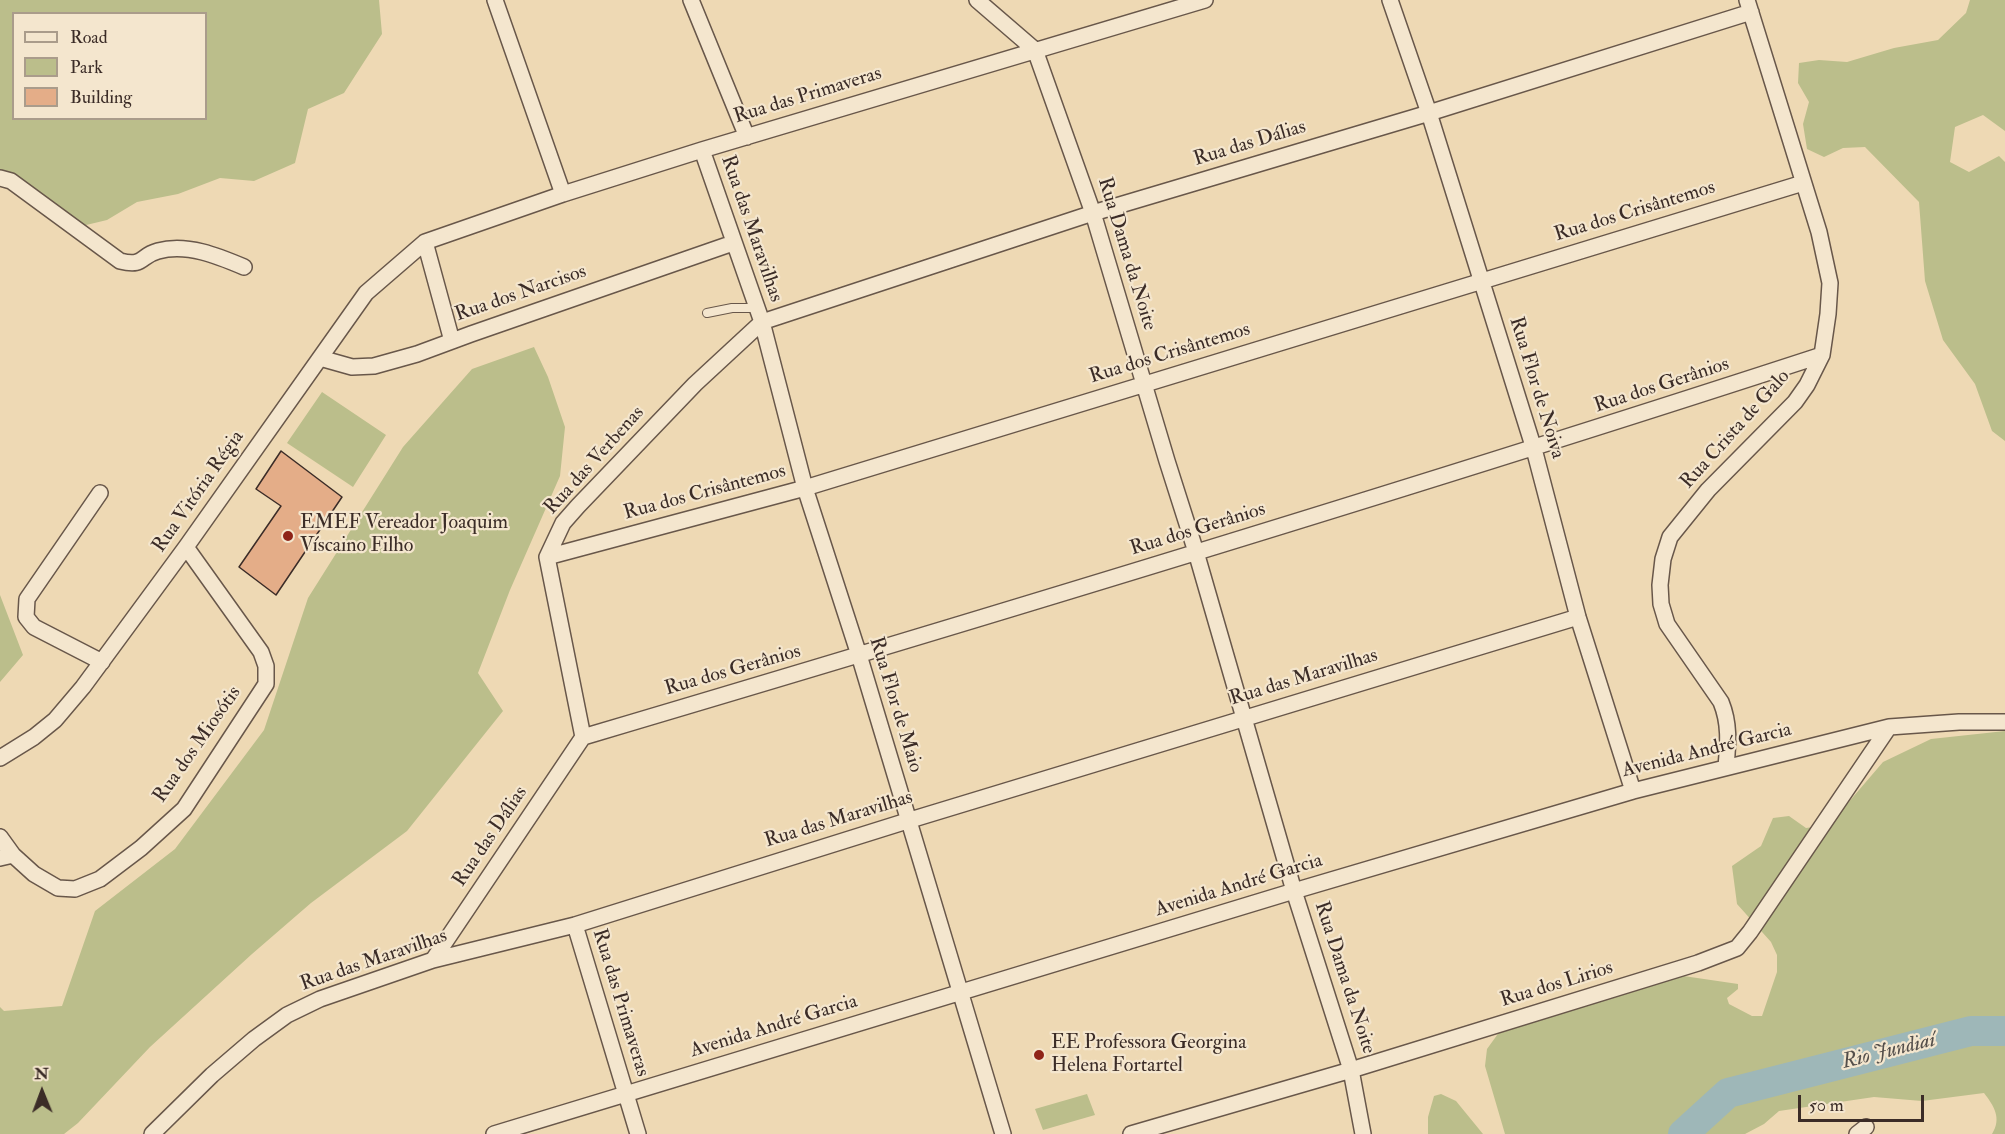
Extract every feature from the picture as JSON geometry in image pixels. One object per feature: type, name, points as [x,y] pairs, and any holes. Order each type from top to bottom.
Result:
[{"type":"street","points":[[495,0],[563,194]]},
{"type":"street","points":[[690,0],[747,136]]},
{"type":"street","name":"Rua Dama da Noite","points":[[977,0],[1035,50],[1093,213],[1196,552],[1294,891],[1351,1070],[1363,1134]]},
{"type":"street","name":"Rua das Primaveras","points":[[425,242],[563,194],[747,136],[1205,0]]},
{"type":"street","name":"Rua Flor de Noiva","points":[[1390,0],[1429,113],[1534,449],[1578,617],[1633,791]]},
{"type":"street","name":"Rua das Dálias","points":[[759,315],[1429,113],[1749,6]]},
{"type":"street","name":"Rua Crista de Galo","points":[[1726,767],[1727,716],[1721,702],[1667,624],[1661,604],[1660,585],[1663,559],[1670,537],[1682,521],[1708,490],[1795,402],[1807,385],[1822,355],[1830,283],[1819,232],[1749,6]]},
{"type":"street","name":"Rua das Maravilhas","points":[[702,150],[759,315]]},
{"type":"street","points":[[0,178],[10,181],[120,261],[135,263],[143,261],[157,251],[189,250],[208,253],[244,267]]},
{"type":"street","name":"Rua dos Crisântemos","points":[[548,557],[805,488],[1803,183]]},
{"type":"street","points":[[425,242],[452,341]]},
{"type":"street","name":"Rua Vitória Régia","points":[[0,758],[34,737],[54,720],[83,687],[186,547],[366,293],[425,242]]},
{"type":"street","name":"Rua dos Narcisos","points":[[320,358],[352,367],[374,366],[417,354],[734,243]]},
{"type":"street","name":"Rua Flor de Maio","points":[[759,315],[805,488],[859,655],[1004,1134]]},
{"type":"street","name":"Rua das Verbenas","points":[[548,557],[563,523],[759,315]]},
{"type":"street","name":"Rua dos Gerânios","points":[[583,737],[1534,449],[1822,355]]},
{"type":"street","points":[[100,494],[27,599],[26,617],[34,627],[102,662]]},
{"type":"street","name":"Rua dos Miosótis","points":[[6,856],[58,888],[75,889],[100,879],[141,848],[184,810],[266,684],[266,666],[253,638],[186,547]]},
{"type":"street","points":[[548,557],[583,737]]},
{"type":"street","name":"Rua das Maravilhas","points":[[152,1134],[212,1075],[254,1039],[287,1015],[320,999],[434,960],[575,925],[1578,617]]},
{"type":"street","name":"Avenida André Garcia","points":[[494,1134],[1294,891],[1633,791],[1889,727],[1959,722],[2005,722]]},
{"type":"street","name":"Rua dos Lirios","points":[[1131,1134],[1351,1070],[1698,963],[1737,948],[1889,727]]},
{"type":"street","name":"Rua das Dálias","points":[[434,960],[583,737]]},
{"type":"street","points":[[0,837],[6,856]]},
{"type":"street","name":"Rua das Primaveras","points":[[575,925],[638,1134]]},
{"type":"lane","points":[[707,313],[732,308],[759,315]]},
{"type":"green space","points":[[0,0],[379,0],[382,34],[344,93],[308,109],[295,163],[254,181],[220,178],[178,194],[137,202],[107,220],[82,226],[0,173]]},
{"type":"green space","points":[[1970,0],[2005,0],[2005,131],[1983,115],[1955,127],[1950,162],[1969,172],[1999,156],[2005,162],[2005,441],[1992,431],[1975,384],[1943,340],[1925,281],[1919,202],[1865,147],[1843,148],[1824,157],[1807,149],[1803,124],[1809,102],[1798,83],[1799,63],[1819,60],[1847,62],[1894,48],[1938,40],[1966,13]]},
{"type":"green space","points":[[534,347],[548,377],[565,427],[560,476],[510,590],[478,673],[503,711],[407,831],[311,903],[252,954],[150,1047],[78,1123],[64,1134],[0,1134],[0,1007],[4,1011],[62,1006],[95,911],[175,849],[264,730],[308,598],[403,447],[472,369]]},
{"type":"green space","points":[[322,392],[386,435],[353,487],[287,443]]},
{"type":"green space","points":[[0,595],[23,655],[0,682]]},
{"type":"green space","points":[[2005,731],[2005,1134],[1992,1134],[1996,1123],[1996,1112],[1984,1093],[1922,1101],[1874,1097],[1779,1111],[1764,1124],[1745,1134],[1505,1134],[1485,1066],[1487,1049],[1500,1031],[1670,974],[1738,984],[1738,989],[1727,998],[1729,1004],[1752,1016],[1762,1016],[1777,972],[1777,955],[1771,942],[1737,904],[1732,866],[1761,846],[1773,818],[1789,816],[1806,828],[1821,826],[1847,804],[1883,762],[1931,739]]},
{"type":"green space","points":[[1087,1094],[1095,1115],[1043,1130],[1035,1109]]},
{"type":"green space","points":[[1441,1094],[1456,1101],[1483,1134],[1428,1134],[1428,1117],[1434,1096]]},
{"type":"building","name":"EMEF Vereador Joaquim Víscaino Filho","points":[[281,451],[342,497],[276,595],[239,567],[281,506],[256,489]]},
{"type":"waterway","name":"Rio Jundiaí","points":[[1683,1134],[1728,1093],[1971,1031],[2005,1031]]},
{"type":"place","name":"EMEF Vereador Joaquim Víscaino Filho","points":[[288,536]]},
{"type":"place","name":"EE Professora Georgina Helena Fortartel","points":[[1039,1055]]}]
